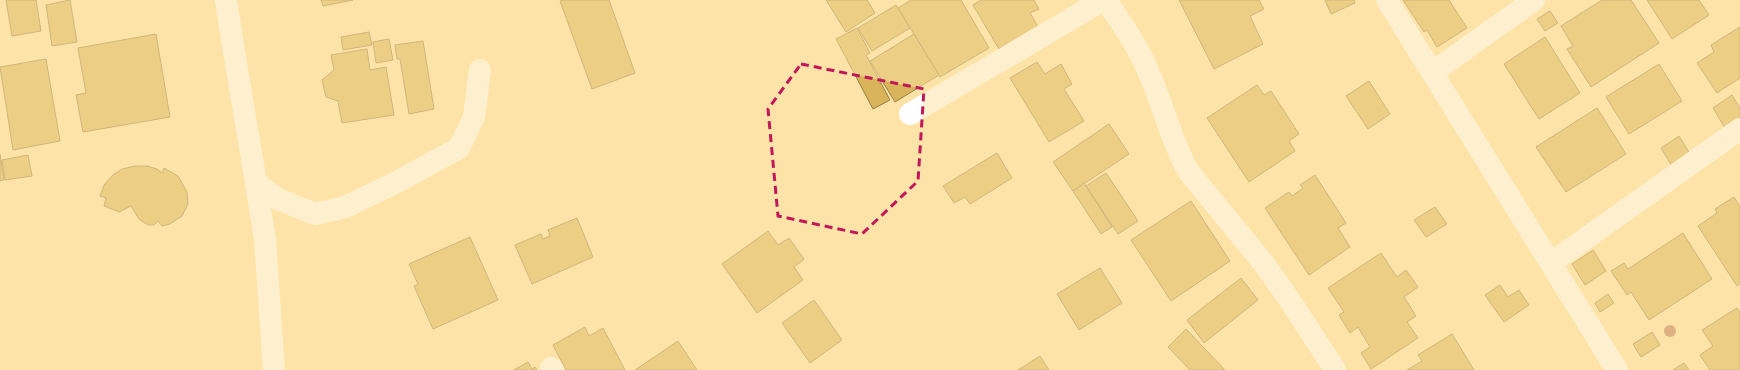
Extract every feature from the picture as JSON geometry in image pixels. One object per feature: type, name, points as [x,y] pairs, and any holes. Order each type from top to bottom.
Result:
[{"type":"street","points":[[226,0],[265,240],[274,370]]},
{"type":"street","points":[[1387,0],[1617,370]]},
{"type":"street","points":[[1433,72],[1534,0]]},
{"type":"street","points":[[910,114],[1100,1],[1139,53],[1148,71],[1180,157],[1188,171],[1265,265],[1335,370]]},
{"type":"street","points":[[256,183],[278,199],[315,214],[345,208],[397,182],[459,148],[474,117],[480,70]]},
{"type":"street","points":[[1551,263],[1740,129]]},
{"type":"highlighted area","points":[[801,64],[924,89],[918,181],[862,234],[778,216],[768,109]]},
{"type":"building","points":[[6,0],[36,0],[41,31],[12,36]]},
{"type":"building","points":[[70,0],[77,42],[52,46],[46,5]]},
{"type":"building","points":[[321,0],[353,0],[323,6]]},
{"type":"building","points":[[609,0],[635,73],[592,89],[560,1]]},
{"type":"building","points":[[826,0],[867,0],[875,13],[846,32]]},
{"type":"building","points":[[911,0],[961,0],[989,48],[940,77],[898,8]]},
{"type":"building","points":[[981,0],[1034,0],[1039,9],[1030,13],[1038,27],[999,49],[973,5]]},
{"type":"building","points":[[1179,0],[1259,0],[1264,9],[1250,16],[1263,44],[1214,69]]},
{"type":"building","points":[[1325,0],[1354,0],[1355,3],[1331,14]]},
{"type":"building","points":[[1403,0],[1449,0],[1467,28],[1437,47],[1427,30],[1424,32]]},
{"type":"building","points":[[1602,0],[1631,0],[1659,43],[1591,87],[1567,49],[1573,46],[1561,26]]},
{"type":"building","points":[[1647,0],[1699,0],[1709,15],[1672,39]]},
{"type":"building","points":[[896,5],[910,28],[872,51],[858,28]]},
{"type":"building","points":[[1550,11],[1558,23],[1545,31],[1537,19]]},
{"type":"building","points":[[1740,27],[1740,78],[1717,93],[1697,63],[1714,52],[1711,45]]},
{"type":"building","points":[[857,28],[870,53],[866,55],[890,100],[873,109],[836,39]]},
{"type":"building","points":[[369,32],[372,45],[343,50],[341,37]]},
{"type":"building","points":[[156,34],[170,117],[83,132],[76,95],[86,93],[78,48]]},
{"type":"building","points":[[914,34],[939,75],[895,102],[870,61]]},
{"type":"building","points":[[1545,37],[1580,93],[1539,119],[1504,64]]},
{"type":"building","points":[[389,39],[393,60],[376,63],[373,42]]},
{"type":"building","points":[[423,41],[434,109],[409,114],[400,59],[397,59],[395,45]]},
{"type":"building","points":[[367,49],[370,70],[386,67],[394,115],[342,123],[338,101],[326,97],[322,80],[334,70],[331,55]]},
{"type":"building","points":[[46,59],[60,141],[13,150],[0,67]]},
{"type":"building","points":[[1037,62],[1045,74],[1061,64],[1072,84],[1064,89],[1084,121],[1049,142],[1010,78]]},
{"type":"building","points":[[1659,64],[1682,101],[1629,134],[1606,97]]},
{"type":"building","points":[[1369,81],[1390,114],[1368,129],[1346,96]]},
{"type":"building","points":[[1257,85],[1264,95],[1271,91],[1299,134],[1289,141],[1295,151],[1249,182],[1207,118]]},
{"type":"building","points":[[1732,95],[1740,108],[1740,119],[1725,128],[1713,108]]},
{"type":"building","points":[[1597,108],[1626,154],[1566,192],[1536,147]]},
{"type":"building","points":[[1109,124],[1129,154],[1073,191],[1053,162]]},
{"type":"building","points":[[1679,136],[1690,154],[1672,166],[1661,148]]},
{"type":"building","points":[[997,153],[1012,178],[970,204],[965,197],[954,203],[943,186]]},
{"type":"building","points":[[0,154],[4,180],[0,181]]},
{"type":"building","points":[[28,155],[32,176],[5,180],[2,160]]},
{"type":"building","points":[[135,166],[147,166],[157,169],[162,173],[164,168],[178,176],[187,192],[188,204],[182,216],[170,224],[162,226],[158,221],[154,225],[148,225],[139,219],[131,206],[119,212],[104,206],[106,198],[100,196],[104,185],[113,175],[122,169]]},
{"type":"building","points":[[1106,173],[1138,221],[1118,234],[1086,186]]},
{"type":"building","points":[[1315,175],[1346,223],[1338,228],[1350,247],[1309,275],[1265,208],[1289,192],[1292,196],[1303,188],[1300,185]]},
{"type":"building","points":[[1084,183],[1112,227],[1101,234],[1073,191]]},
{"type":"building","points":[[1734,197],[1740,207],[1740,284],[1737,286],[1698,226],[1717,213],[1715,209]]},
{"type":"building","points":[[1191,201],[1230,261],[1171,301],[1131,240]]},
{"type":"building","points":[[1435,207],[1447,224],[1426,237],[1414,220]]},
{"type":"building","points":[[577,218],[593,257],[532,284],[515,245],[541,234],[543,239],[550,236],[548,230]]},
{"type":"building","points":[[768,231],[778,245],[789,238],[804,259],[794,267],[803,280],[757,313],[722,264]]},
{"type":"building","points":[[1683,233],[1712,279],[1649,320],[1631,292],[1627,295],[1611,271],[1624,263],[1628,269]]},
{"type":"building","points":[[470,237],[498,300],[433,329],[414,286],[418,284],[409,264]]},
{"type":"building","points":[[1593,250],[1606,271],[1585,285],[1572,264]]},
{"type":"building","points":[[1381,253],[1397,277],[1406,270],[1418,287],[1404,297],[1416,316],[1407,322],[1418,338],[1371,369],[1361,353],[1370,347],[1358,327],[1350,333],[1339,315],[1344,312],[1328,288]]},
{"type":"building","points":[[1100,268],[1122,303],[1079,330],[1057,294]]},
{"type":"building","points":[[1241,278],[1258,300],[1204,343],[1187,320]]},
{"type":"building","points":[[1500,285],[1508,297],[1519,290],[1529,305],[1504,322],[1485,295]]},
{"type":"building","points":[[1608,294],[1614,303],[1600,312],[1595,303]]},
{"type":"building","points":[[814,300],[842,340],[810,363],[782,323]]},
{"type":"building","points":[[1737,308],[1740,313],[1740,370],[1710,370],[1700,355],[1713,346],[1702,330]]},
{"type":"building","points":[[585,327],[589,336],[603,328],[625,370],[566,370],[553,345]]},
{"type":"building","points":[[1186,329],[1225,370],[1190,370],[1168,347]]},
{"type":"building","points":[[1652,332],[1660,345],[1641,357],[1633,344]]},
{"type":"building","points":[[1452,334],[1474,370],[1407,370],[1422,361],[1418,355]]},
{"type":"building","points":[[678,341],[697,370],[635,370]]},
{"type":"building","points":[[1040,356],[1049,370],[1018,370]]},
{"type":"building","points":[[528,362],[532,369],[535,367],[537,370],[514,370]]},
{"type":"building","points":[[1684,363],[1689,370],[1673,370]]}]
